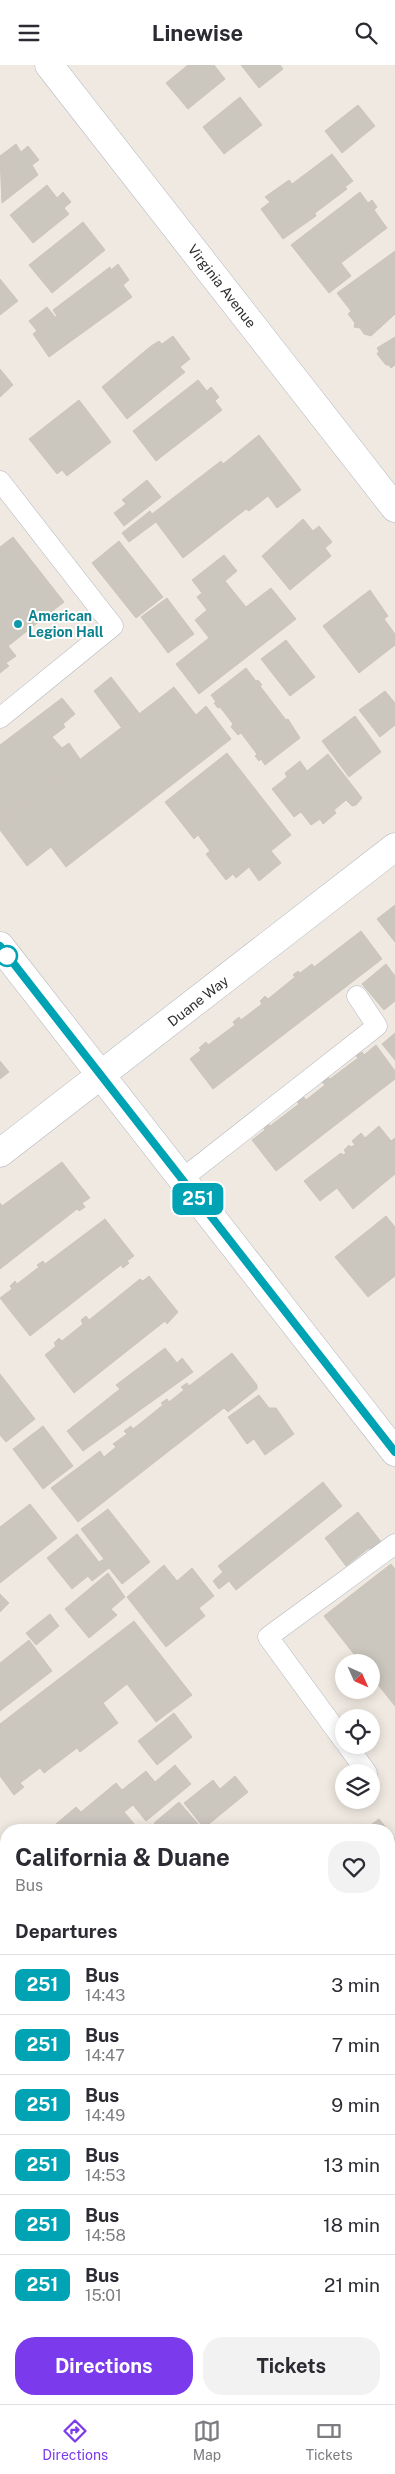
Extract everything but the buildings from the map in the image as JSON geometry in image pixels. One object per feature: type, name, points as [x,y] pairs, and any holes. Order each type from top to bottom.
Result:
[{"type":"street","name":"Virginia Avenue","points":[[49,65],[395,508]]},
{"type":"street","name":"Duane Way","points":[[0,1153],[395,847]]},
{"type":"street","points":[[0,947],[395,1452]]},
{"type":"lane","points":[[0,481],[113,626],[0,718]]},
{"type":"lane","points":[[182,1179],[377,1026],[357,996]]},
{"type":"lane","points":[[335,1729],[268,1637],[395,1543]]},
{"type":"bus line","name":"251","points":[[0,946],[395,1452]]},
{"type":"place","name":"American Legion Hall","points":[[18,624]]}]
